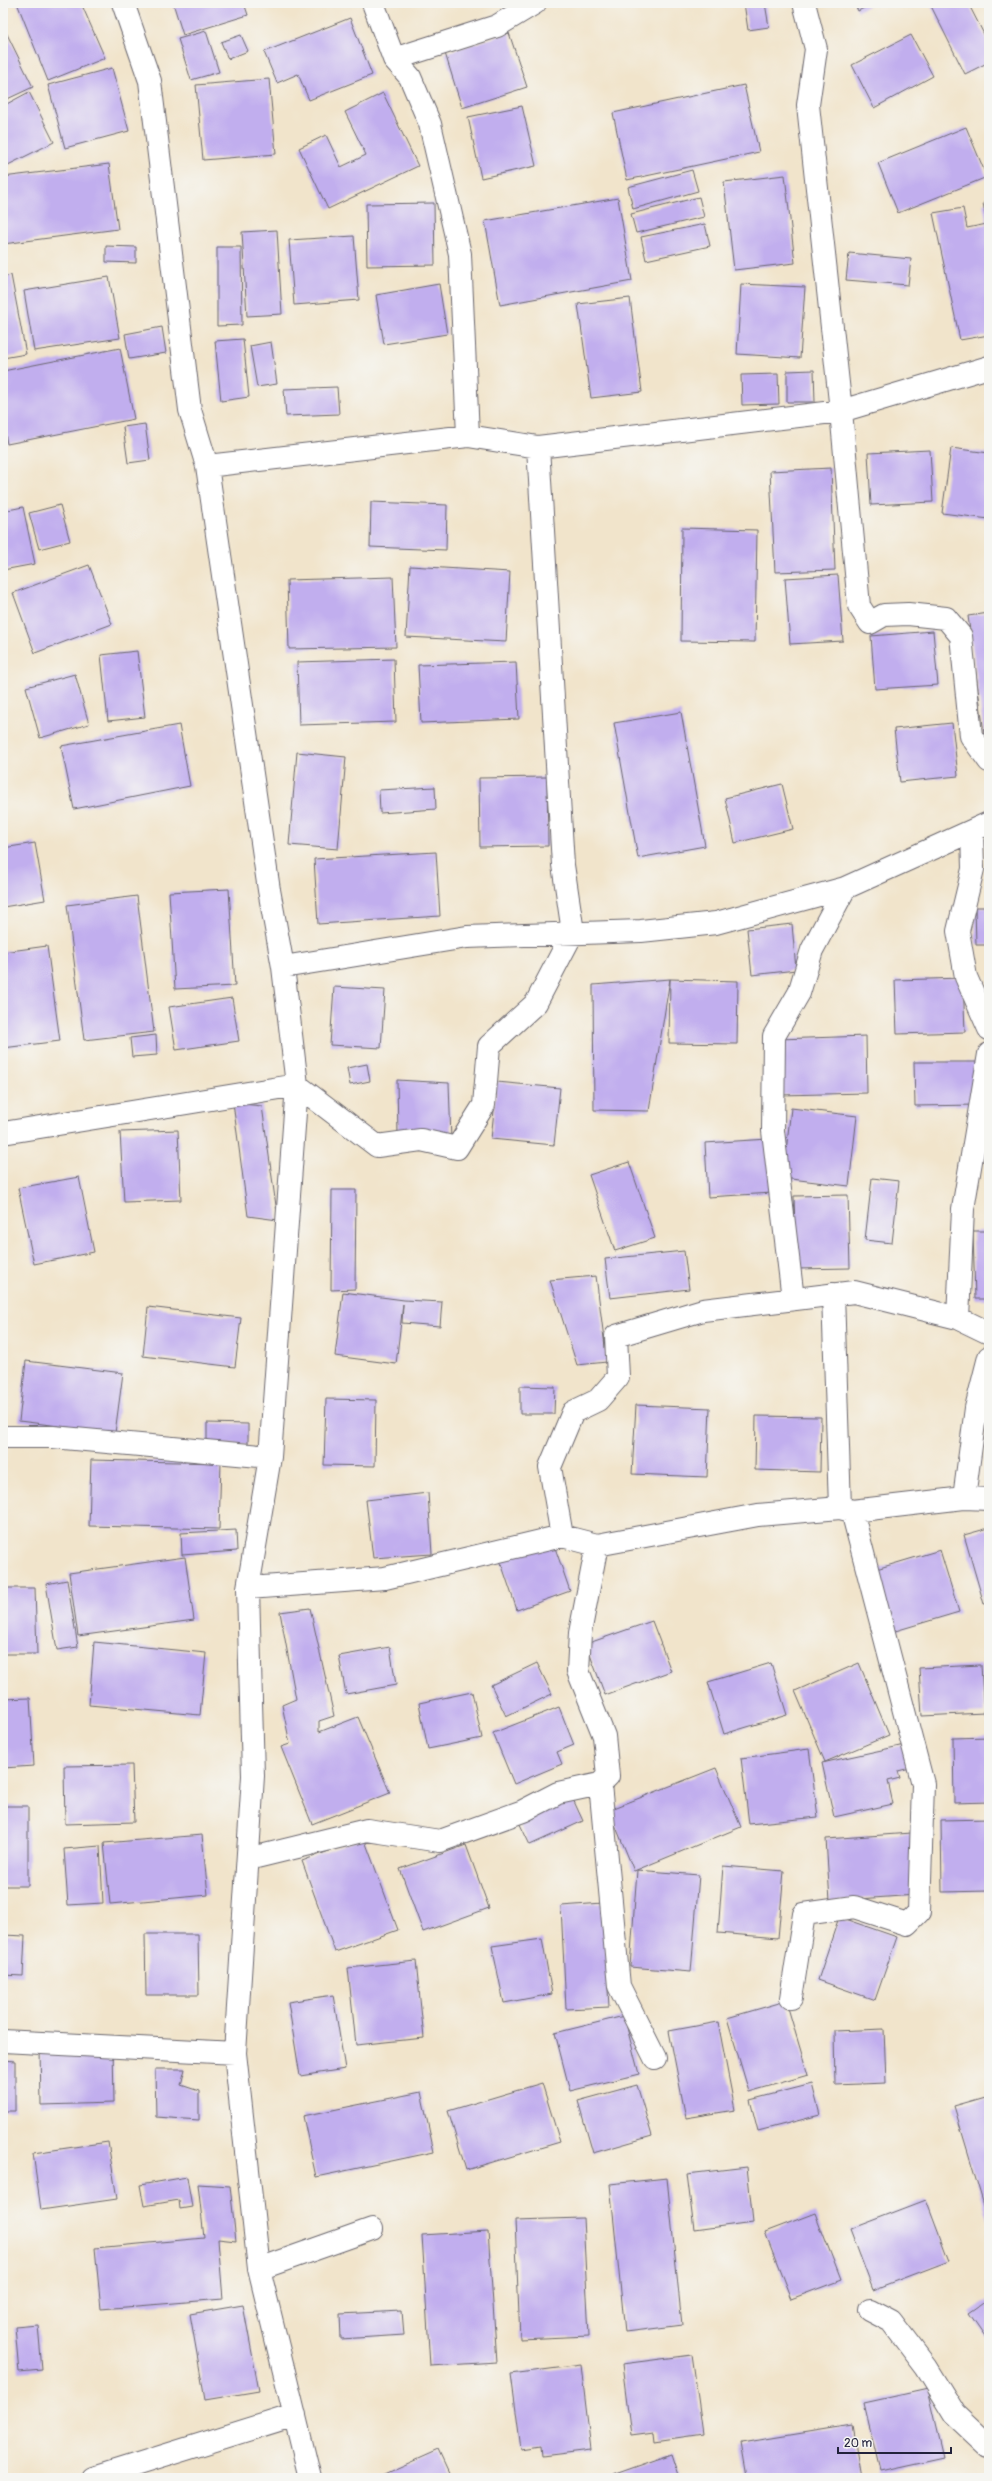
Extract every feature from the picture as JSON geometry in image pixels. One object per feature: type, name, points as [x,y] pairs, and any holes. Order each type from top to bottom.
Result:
[{"type":"street","points":[[123,3],[150,82],[190,410],[207,466],[269,890],[283,966],[297,1085],[270,1458],[248,1588],[253,1776],[235,2054],[260,2269],[310,2478]]},
{"type":"street","points":[[373,3],[394,60],[410,77],[430,124],[460,254],[468,436]]},
{"type":"street","points":[[394,60],[497,26],[535,3]]},
{"type":"street","points":[[804,3],[816,49],[808,105],[841,411],[859,606],[870,623],[884,615],[908,614],[946,618],[961,636],[972,736],[989,761]]},
{"type":"street","points":[[207,466],[468,436],[538,447],[841,411],[989,367]]},
{"type":"street","points":[[3,1133],[297,1085],[377,1146],[421,1140],[457,1148],[484,1105],[489,1046],[536,1003],[574,932],[563,865],[538,447]]},
{"type":"street","points":[[283,966],[467,937],[574,932],[641,931],[716,923],[845,888],[980,827]]},
{"type":"street","points":[[980,827],[973,869],[958,931],[966,977],[989,1030]]},
{"type":"street","points":[[793,1299],[772,1131],[774,1036],[799,993],[812,950],[845,888]]},
{"type":"street","points":[[958,1318],[963,1209],[989,1054]]},
{"type":"street","points":[[562,1536],[550,1467],[573,1412],[598,1400],[618,1377],[616,1336],[702,1310],[854,1292],[958,1318],[989,1332]]},
{"type":"street","points":[[791,1998],[804,1914],[854,1907],[907,1924],[919,1912],[923,1784],[846,1509],[833,1294]]},
{"type":"street","points":[[964,1498],[976,1408],[989,1357]]},
{"type":"street","points":[[3,1437],[53,1437],[270,1458]]},
{"type":"street","points":[[248,1588],[385,1578],[562,1536],[597,1545],[758,1515],[846,1509],[964,1498],[989,1499]]},
{"type":"street","points":[[248,1859],[367,1830],[440,1841],[523,1810],[558,1793],[600,1784],[608,1776],[604,1736],[578,1671],[580,1633],[597,1545]]},
{"type":"street","points":[[600,1784],[619,1986],[655,2058]]},
{"type":"street","points":[[3,2041],[235,2054]]},
{"type":"street","points":[[260,2269],[372,2229]]},
{"type":"street","points":[[870,2310],[891,2321],[926,2367],[956,2414],[989,2446]]},
{"type":"street","points":[[93,2478],[295,2415]]},
{"type":"building","points":[[17,3],[81,3],[105,58],[48,81]]},
{"type":"building","points":[[173,3],[244,3],[248,15],[183,35]]},
{"type":"building","points":[[744,3],[765,3],[769,27],[748,30]]},
{"type":"building","points":[[854,3],[874,3],[858,11]]},
{"type":"building","points":[[968,3],[989,44],[989,62],[965,74],[930,4]]},
{"type":"building","points":[[350,18],[372,75],[309,100],[298,74],[277,83],[264,52]]},
{"type":"building","points":[[3,26],[33,87],[3,101]]},
{"type":"building","points":[[206,31],[219,72],[191,80],[178,39]]},
{"type":"building","points":[[509,33],[527,87],[462,108],[445,53]]},
{"type":"building","points":[[241,35],[248,51],[228,59],[221,42]]},
{"type":"building","points":[[911,35],[933,76],[874,108],[852,65]]},
{"type":"building","points":[[112,68],[129,131],[65,148],[48,85]]},
{"type":"building","points":[[269,79],[276,154],[203,160],[196,85]]},
{"type":"building","points":[[744,85],[759,152],[627,180],[613,113]]},
{"type":"building","points":[[29,92],[54,142],[6,166],[3,161],[3,106]]},
{"type":"building","points":[[383,93],[418,166],[328,209],[299,148],[326,135],[341,167],[366,155],[345,112]]},
{"type":"building","points":[[522,106],[536,166],[481,178],[468,117]]},
{"type":"building","points":[[966,127],[987,177],[898,213],[878,163]]},
{"type":"building","points":[[109,164],[118,229],[3,244],[3,177]]},
{"type":"building","points":[[692,170],[698,191],[633,209],[628,187]]},
{"type":"building","points":[[785,175],[795,263],[734,270],[724,182]]},
{"type":"building","points":[[699,197],[704,217],[636,233],[631,214]]},
{"type":"building","points":[[618,198],[632,281],[500,305],[485,221]]},
{"type":"building","points":[[989,202],[989,335],[960,340],[933,213],[963,208],[967,228],[987,224],[983,203]]},
{"type":"building","points":[[434,203],[435,265],[367,266],[366,204]]},
{"type":"building","points":[[705,224],[710,246],[646,260],[641,237]]},
{"type":"building","points":[[277,230],[282,314],[247,316],[242,232]]},
{"type":"building","points":[[354,236],[359,300],[294,305],[289,240]]},
{"type":"building","points":[[106,246],[136,247],[136,263],[106,262]]},
{"type":"building","points":[[217,247],[241,247],[242,325],[217,326]]},
{"type":"building","points":[[849,253],[911,259],[908,285],[846,280]]},
{"type":"building","points":[[11,275],[26,354],[3,358],[3,277]]},
{"type":"building","points":[[109,277],[120,338],[34,351],[24,291]]},
{"type":"building","points":[[439,284],[447,334],[384,344],[376,295]]},
{"type":"building","points":[[741,284],[805,287],[800,358],[737,354]]},
{"type":"building","points":[[630,298],[642,392],[591,398],[578,304]]},
{"type":"building","points":[[162,327],[166,353],[129,359],[125,334]]},
{"type":"building","points":[[243,339],[249,397],[221,401],[215,341]]},
{"type":"building","points":[[271,342],[277,384],[257,387],[250,346]]},
{"type":"building","points":[[120,348],[134,419],[7,444],[3,421],[3,371]]},
{"type":"building","points":[[814,370],[815,402],[787,402],[787,371]]},
{"type":"building","points":[[778,374],[779,404],[742,405],[741,375]]},
{"type":"building","points":[[337,387],[339,414],[286,416],[284,389]]},
{"type":"building","points":[[145,424],[150,460],[128,463],[123,427]]},
{"type":"building","points":[[951,448],[989,453],[989,519],[942,513]]},
{"type":"building","points":[[930,450],[933,502],[871,505],[868,453]]},
{"type":"building","points":[[831,468],[835,570],[775,572],[770,471]]},
{"type":"building","points":[[371,502],[447,505],[446,550],[370,547]]},
{"type":"building","points":[[60,505],[70,541],[39,549],[29,513]]},
{"type":"building","points":[[23,507],[35,564],[3,570],[3,511]]},
{"type":"building","points":[[682,528],[757,530],[755,642],[681,641]]},
{"type":"building","points":[[89,565],[112,624],[35,653],[13,593]]},
{"type":"building","points":[[410,566],[510,572],[506,642],[406,637]]},
{"type":"building","points":[[838,575],[843,641],[790,644],[785,578]]},
{"type":"building","points":[[393,577],[396,647],[289,649],[287,580]]},
{"type":"building","points":[[989,613],[989,739],[985,740],[968,616]]},
{"type":"building","points":[[933,631],[938,685],[875,689],[871,636]]},
{"type":"building","points":[[137,651],[145,717],[108,721],[101,655]]},
{"type":"building","points":[[394,659],[396,722],[299,725],[297,662]]},
{"type":"building","points":[[516,662],[519,719],[421,723],[418,665]]},
{"type":"building","points":[[75,674],[89,724],[40,738],[26,687]]},
{"type":"building","points":[[681,712],[705,846],[638,858],[614,723]]},
{"type":"building","points":[[952,723],[958,776],[900,782],[894,729]]},
{"type":"building","points":[[179,725],[190,786],[74,809],[61,746]]},
{"type":"building","points":[[297,752],[346,757],[338,849],[289,845]]},
{"type":"building","points":[[547,777],[548,846],[480,847],[479,778]]},
{"type":"building","points":[[782,784],[793,829],[735,843],[725,798]]},
{"type":"building","points":[[435,787],[436,809],[380,813],[379,790]]},
{"type":"building","points":[[35,843],[45,900],[3,907],[3,848]]},
{"type":"building","points":[[436,852],[440,916],[318,924],[314,859]]},
{"type":"building","points":[[229,889],[235,986],[175,989],[169,892]]},
{"type":"building","points":[[137,896],[154,1032],[84,1040],[67,905]]},
{"type":"building","points":[[975,907],[989,907],[989,945],[976,945]]},
{"type":"building","points":[[792,924],[796,970],[752,975],[747,929]]},
{"type":"building","points":[[47,946],[60,1041],[3,1048],[3,952]]},
{"type":"building","points":[[963,978],[965,1032],[897,1034],[895,980]]},
{"type":"building","points":[[670,979],[738,981],[737,1044],[669,1043]]},
{"type":"building","points":[[670,979],[649,1111],[594,1110],[593,985]]},
{"type":"building","points":[[334,987],[385,990],[381,1048],[330,1045]]},
{"type":"building","points":[[232,998],[239,1041],[176,1050],[169,1007]]},
{"type":"building","points":[[156,1035],[157,1055],[132,1057],[130,1038]]},
{"type":"building","points":[[866,1036],[867,1093],[781,1095],[779,1039]]},
{"type":"building","points":[[914,1062],[978,1062],[978,1105],[915,1106]]},
{"type":"building","points":[[367,1064],[370,1081],[350,1085],[347,1068]]},
{"type":"building","points":[[397,1080],[449,1083],[451,1140],[398,1136]]},
{"type":"building","points":[[497,1082],[560,1088],[554,1145],[491,1139]]},
{"type":"building","points":[[233,1103],[262,1106],[278,1220],[248,1216]]},
{"type":"building","points":[[791,1108],[857,1116],[849,1186],[783,1178]]},
{"type":"building","points":[[178,1130],[181,1200],[124,1202],[120,1132]]},
{"type":"building","points":[[768,1139],[772,1193],[708,1197],[705,1143]]},
{"type":"building","points":[[629,1162],[655,1238],[615,1251],[589,1175]]},
{"type":"building","points":[[79,1177],[94,1252],[34,1264],[18,1188]]},
{"type":"building","points":[[872,1178],[899,1181],[892,1243],[865,1240]]},
{"type":"building","points":[[332,1190],[356,1190],[355,1289],[331,1290]]},
{"type":"building","points":[[848,1195],[850,1268],[796,1269],[794,1196]]},
{"type":"building","points":[[973,1231],[989,1231],[989,1299],[975,1299]]},
{"type":"building","points":[[684,1251],[689,1289],[610,1298],[605,1259]]},
{"type":"building","points":[[596,1276],[607,1362],[577,1365],[550,1280]]},
{"type":"building","points":[[343,1292],[404,1300],[442,1302],[440,1326],[402,1323],[403,1304],[396,1364],[335,1356]]},
{"type":"building","points":[[148,1307],[241,1318],[235,1367],[143,1356]]},
{"type":"building","points":[[26,1361],[123,1373],[115,1433],[19,1421]]},
{"type":"building","points":[[520,1386],[555,1387],[554,1414],[520,1414]]},
{"type":"building","points":[[326,1399],[376,1400],[375,1466],[324,1465]]},
{"type":"building","points":[[636,1405],[710,1408],[707,1477],[632,1474]]},
{"type":"building","points":[[756,1416],[821,1417],[820,1472],[755,1470]]},
{"type":"building","points":[[207,1423],[248,1424],[248,1445],[207,1444]]},
{"type":"building","points":[[91,1460],[221,1463],[219,1529],[89,1526]]},
{"type":"building","points":[[428,1493],[432,1554],[373,1558],[366,1500]]},
{"type":"building","points":[[989,1528],[989,1603],[984,1604],[964,1535]]},
{"type":"building","points":[[236,1530],[237,1551],[182,1555],[181,1533]]},
{"type":"building","points":[[552,1539],[570,1591],[517,1610],[499,1557]]},
{"type":"building","points":[[940,1550],[959,1612],[892,1632],[873,1570]]},
{"type":"building","points":[[185,1557],[194,1620],[78,1636],[69,1573]]},
{"type":"building","points":[[67,1580],[78,1647],[57,1650],[46,1584]]},
{"type":"building","points":[[3,1588],[35,1588],[37,1654],[3,1654]]},
{"type":"building","points":[[310,1608],[334,1716],[319,1721],[319,1732],[358,1717],[390,1793],[312,1824],[281,1747],[290,1744],[282,1705],[296,1699],[280,1612]]},
{"type":"building","points":[[652,1621],[671,1671],[605,1695],[586,1644]]},
{"type":"building","points":[[94,1642],[206,1653],[200,1715],[89,1705]]},
{"type":"building","points":[[390,1647],[396,1685],[346,1694],[339,1656]]},
{"type":"building","points":[[537,1663],[552,1694],[506,1716],[491,1685]]},
{"type":"building","points":[[771,1663],[787,1715],[724,1734],[708,1682]]},
{"type":"building","points":[[859,1663],[889,1735],[825,1762],[795,1691]]},
{"type":"building","points":[[981,1665],[984,1713],[922,1716],[919,1668]]},
{"type":"building","points":[[472,1692],[482,1738],[428,1749],[419,1703]]},
{"type":"building","points":[[30,1698],[34,1766],[3,1768],[3,1699]]},
{"type":"building","points":[[559,1707],[574,1745],[557,1752],[562,1764],[514,1784],[493,1733]]},
{"type":"building","points":[[989,1737],[989,1802],[954,1803],[953,1738]]},
{"type":"building","points":[[909,1744],[914,1767],[898,1771],[900,1778],[888,1781],[893,1804],[834,1817],[822,1763]]},
{"type":"building","points":[[809,1749],[818,1817],[749,1824],[741,1758]]},
{"type":"building","points":[[132,1765],[134,1822],[65,1824],[64,1766]]},
{"type":"building","points":[[716,1768],[741,1827],[634,1871],[609,1810]]},
{"type":"building","points":[[571,1795],[583,1821],[530,1845],[517,1818]]},
{"type":"building","points":[[3,1806],[28,1806],[28,1886],[3,1886]]},
{"type":"building","points":[[989,1819],[989,1891],[942,1892],[941,1820]]},
{"type":"building","points":[[911,1833],[916,1895],[830,1901],[826,1839]]},
{"type":"building","points":[[202,1835],[208,1895],[110,1904],[104,1843]]},
{"type":"building","points":[[364,1838],[398,1930],[335,1952],[302,1861]]},
{"type":"building","points":[[466,1845],[489,1908],[423,1932],[400,1869]]},
{"type":"building","points":[[100,1846],[103,1903],[68,1905],[64,1849]]},
{"type":"building","points":[[723,1866],[784,1871],[778,1938],[718,1933]]},
{"type":"building","points":[[637,1870],[699,1875],[691,1972],[630,1967]]},
{"type":"building","points":[[603,1903],[609,2007],[566,2009],[561,1906]]},
{"type":"building","points":[[839,1917],[897,1937],[875,2000],[818,1980]]},
{"type":"building","points":[[145,1934],[198,1934],[199,1995],[146,1995]]},
{"type":"building","points":[[3,1935],[25,1936],[23,1976],[3,1975]]},
{"type":"building","points":[[542,1939],[552,1994],[504,2003],[492,1946]]},
{"type":"building","points":[[416,1961],[424,2038],[356,2045],[348,1968]]},
{"type":"building","points":[[333,1995],[345,2069],[300,2076],[288,2002]]},
{"type":"building","points":[[786,2001],[808,2075],[749,2092],[727,2018]]},
{"type":"building","points":[[624,2016],[639,2074],[570,2091],[555,2033]]},
{"type":"building","points":[[718,2022],[735,2110],[686,2118],[669,2031]]},
{"type":"building","points":[[884,2029],[886,2083],[835,2085],[834,2031]]},
{"type":"building","points":[[113,2047],[114,2103],[41,2105],[40,2048]]},
{"type":"building","points":[[3,2060],[15,2061],[15,2111],[3,2111]]},
{"type":"building","points":[[155,2069],[185,2069],[181,2085],[199,2091],[199,2120],[156,2117]]},
{"type":"building","points":[[542,2083],[560,2142],[466,2170],[448,2111]]},
{"type":"building","points":[[812,2084],[820,2115],[758,2131],[750,2100]]},
{"type":"building","points":[[637,2085],[652,2136],[593,2153],[578,2101]]},
{"type":"building","points":[[421,2092],[434,2152],[316,2177],[303,2116]]},
{"type":"building","points":[[989,2096],[989,2222],[954,2106]]},
{"type":"building","points":[[108,2142],[117,2199],[41,2210],[33,2153]]},
{"type":"building","points":[[747,2167],[753,2222],[694,2230],[687,2174]]},
{"type":"building","points":[[187,2177],[192,2207],[180,2209],[179,2200],[144,2206],[140,2185]]},
{"type":"building","points":[[667,2178],[682,2325],[625,2332],[610,2184]]},
{"type":"building","points":[[198,2184],[230,2186],[236,2241],[218,2239],[223,2299],[101,2309],[95,2248],[204,2238]]},
{"type":"building","points":[[926,2200],[949,2261],[873,2290],[850,2229]]},
{"type":"building","points":[[815,2213],[841,2280],[791,2299],[765,2232]]},
{"type":"building","points":[[583,2218],[589,2336],[520,2339],[515,2220]]},
{"type":"building","points":[[488,2231],[497,2362],[430,2366],[422,2235]]},
{"type":"building","points":[[989,2299],[989,2342],[969,2313]]},
{"type":"building","points":[[243,2305],[259,2391],[205,2400],[190,2314]]},
{"type":"building","points":[[402,2311],[404,2335],[341,2339],[340,2314]]},
{"type":"building","points":[[38,2325],[42,2370],[19,2372],[15,2327]]},
{"type":"building","points":[[692,2355],[703,2434],[655,2441],[654,2432],[631,2435],[622,2364]]},
{"type":"building","points":[[581,2365],[591,2450],[542,2456],[541,2446],[521,2449],[511,2374]]},
{"type":"building","points":[[928,2389],[944,2457],[880,2471],[864,2403]]},
{"type":"building","points":[[852,2425],[861,2478],[747,2478],[741,2443]]},
{"type":"building","points":[[438,2450],[451,2478],[375,2478]]},
{"type":"building","points":[[672,2454],[680,2478],[604,2478]]}]
